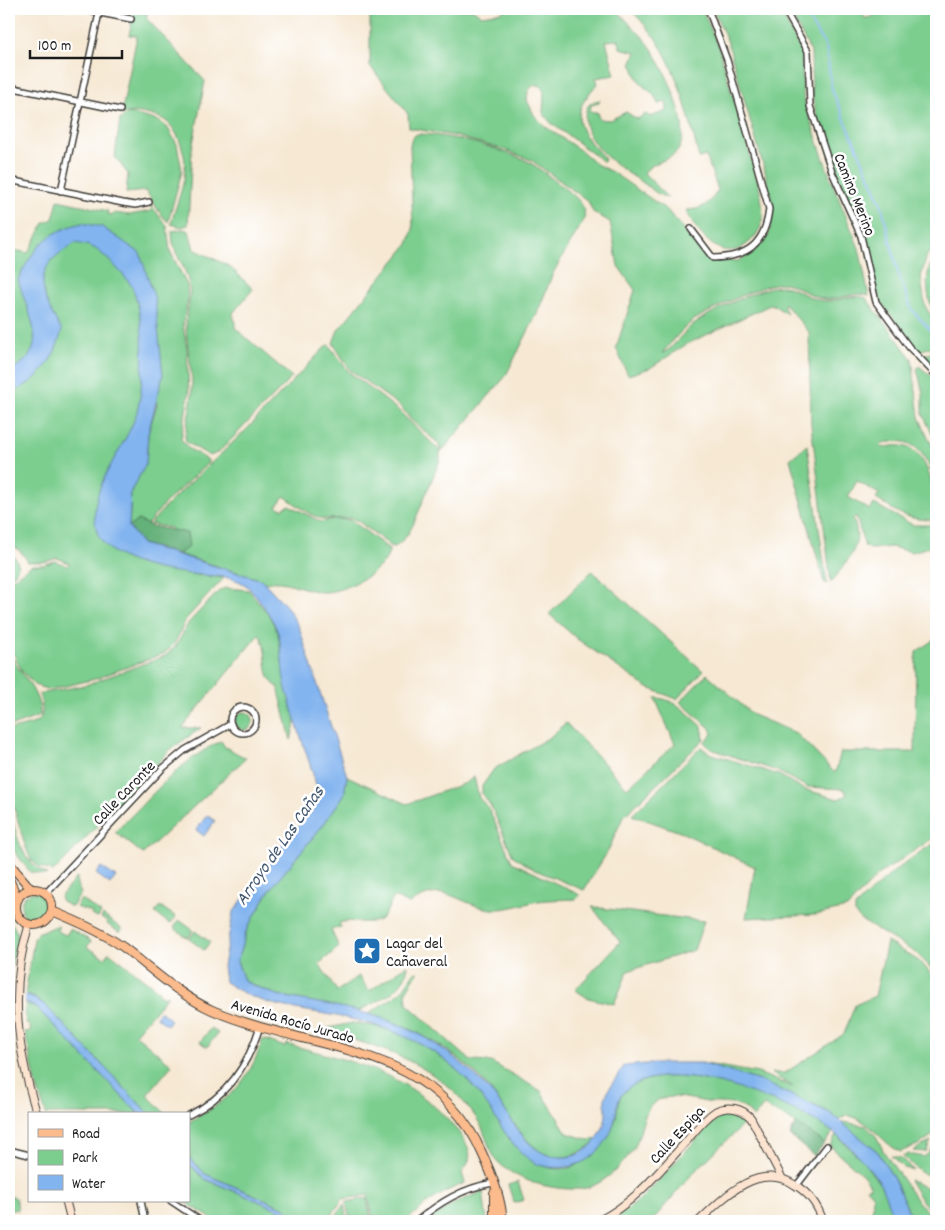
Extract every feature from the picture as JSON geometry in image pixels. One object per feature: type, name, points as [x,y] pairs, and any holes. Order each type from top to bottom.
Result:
[{"type":"main road","points":[[9,863],[31,889],[46,893],[52,904],[52,912],[46,921],[29,925],[17,914],[18,899],[9,879]]},
{"type":"main road","points":[[18,899],[23,892],[31,889]]},
{"type":"main road","name":"Avenida Rocío Jurado","points":[[52,912],[96,931],[116,943],[161,979],[212,1010],[260,1026],[372,1057],[399,1067],[429,1085],[448,1102],[465,1122],[478,1144],[502,1209],[503,1221]]},
{"type":"main road","name":"Avenida Rocío Jurado","points":[[493,1183],[494,1221]]},
{"type":"main road","name":"Avenida Rocío Jurado","points":[[494,1198],[499,1221]]},
{"type":"street","points":[[80,9],[131,19]]},
{"type":"street","points":[[691,229],[713,258],[734,257],[754,246],[767,225],[769,210],[727,60],[708,9]]},
{"type":"street","name":"Camino Merino","points":[[784,9],[808,51],[810,106],[832,172],[861,236],[876,302],[909,347],[936,375]]},
{"type":"street","points":[[61,191],[100,13]]},
{"type":"street","points":[[9,87],[120,110]]},
{"type":"street","points":[[9,180],[135,205],[149,202]]},
{"type":"street","points":[[241,707],[248,708],[254,712],[257,719],[255,727],[250,732],[242,733],[235,731],[231,724],[230,717],[234,710],[241,707]]},
{"type":"street","name":"Calle Caronte","points":[[46,893],[162,770],[185,750],[231,724]]},
{"type":"street","points":[[29,925],[24,941],[16,1005],[21,1052],[36,1112]]},
{"type":"street","points":[[190,1114],[216,1100],[242,1071],[260,1026]]},
{"type":"street","name":"Calle Espiga","points":[[598,1221],[637,1196],[709,1116],[725,1108],[736,1109],[746,1113],[751,1118],[781,1176]]},
{"type":"street","points":[[797,1186],[826,1146]]},
{"type":"street","points":[[9,1150],[28,1155]]},
{"type":"street","points":[[700,1221],[737,1188],[752,1180],[781,1176],[797,1186],[816,1206],[823,1221]]},
{"type":"street","points":[[417,1221],[435,1206],[458,1193],[493,1183]]},
{"type":"street","points":[[66,1202],[71,1221]]},
{"type":"street","points":[[141,1202],[145,1221]]},
{"type":"street","points":[[172,1202],[201,1221]]},
{"type":"green space","points":[[130,9],[148,9],[146,18],[205,81],[192,149],[188,225],[181,227],[171,224],[184,180],[185,170],[182,147],[177,135],[168,122],[162,118],[137,112],[121,115],[137,36],[129,35],[134,10]]},
{"type":"green space","points":[[370,9],[472,9],[481,15],[501,12],[505,9],[616,9],[652,49],[669,83],[679,111],[682,125],[680,147],[673,155],[648,168],[644,173],[668,198],[613,162],[594,143],[588,133],[585,122],[586,111],[589,105],[595,101],[600,100],[599,103],[591,105],[590,112],[597,112],[599,119],[610,120],[626,112],[637,119],[646,114],[650,117],[667,111],[666,102],[658,104],[652,93],[637,78],[631,64],[636,52],[620,48],[619,40],[606,41],[615,75],[596,78],[598,83],[586,98],[579,116],[583,131],[605,159],[604,162],[551,123],[543,113],[544,92],[540,85],[534,85],[528,91],[527,100],[534,115],[546,127],[584,153],[596,164],[612,172],[667,210],[708,259],[738,261],[754,251],[768,237],[773,214],[766,175],[727,40],[713,9],[779,9],[802,53],[803,95],[807,110],[831,180],[859,248],[869,296],[858,294],[836,299],[824,299],[788,284],[782,283],[763,287],[694,320],[681,331],[662,353],[670,348],[691,326],[702,318],[737,300],[774,287],[788,287],[825,301],[856,296],[866,298],[912,359],[919,417],[936,454],[936,482],[923,455],[910,444],[893,442],[881,444],[882,448],[902,446],[909,448],[922,460],[933,489],[936,517],[934,520],[924,520],[903,515],[876,499],[879,494],[857,481],[848,497],[870,510],[874,504],[913,525],[936,525],[936,545],[912,552],[891,547],[871,549],[865,547],[856,516],[853,519],[857,537],[855,545],[848,560],[831,583],[811,424],[809,332],[785,304],[783,305],[787,314],[772,304],[687,344],[650,368],[628,375],[616,348],[635,290],[618,266],[610,222],[593,212],[588,201],[531,160],[505,150],[455,136],[409,128],[408,114],[370,66]]},
{"type":"green space","points":[[629,9],[702,9],[718,46],[759,186],[762,203],[762,221],[755,237],[737,249],[728,251],[710,243],[690,219],[686,210],[697,209],[705,205],[718,190],[706,156],[699,158],[683,97],[667,58],[657,40]]},
{"type":"green space","points":[[788,9],[862,9],[864,18],[872,17],[878,9],[936,9],[936,247],[927,255],[921,277],[925,306],[936,324],[936,345],[920,351],[882,304],[877,293],[864,236],[832,162],[817,118],[812,94],[811,52]]},
{"type":"green space","points":[[129,113],[159,121],[167,127],[177,144],[182,171],[168,222],[146,191],[126,193],[128,174],[115,157],[120,120]]},
{"type":"green space","points":[[417,134],[443,136],[474,143],[529,162],[576,197],[584,209],[584,220],[553,273],[537,314],[505,377],[441,452],[438,443],[411,420],[401,407],[350,370],[333,343],[338,330],[408,244],[413,229],[410,145],[412,138]]},
{"type":"green space","points":[[58,200],[108,211],[107,214],[113,215],[114,213],[129,215],[152,211],[150,204],[167,226],[170,251],[187,285],[188,299],[183,325],[187,350],[189,394],[181,439],[188,448],[208,460],[208,463],[165,503],[147,525],[138,520],[129,527],[131,491],[146,464],[148,434],[157,404],[155,384],[95,510],[190,574],[224,578],[186,619],[175,643],[165,653],[95,679],[49,690],[35,685],[22,671],[9,645],[9,581],[32,565],[43,565],[55,561],[68,566],[69,563],[57,558],[44,562],[28,562],[23,554],[9,542],[9,249],[28,253],[44,223],[53,219]]},
{"type":"green space","points":[[183,229],[189,231],[194,249],[229,266],[253,289],[233,313],[236,329],[292,377],[219,452],[210,456],[186,442],[185,436],[192,394],[186,326],[190,290],[185,270],[174,247],[172,231]]},
{"type":"green space","points":[[936,256],[936,318],[930,304],[927,278],[929,269]]},
{"type":"green space","points":[[328,344],[349,372],[398,410],[440,451],[440,460],[408,534],[397,546],[392,547],[358,521],[351,518],[322,519],[310,514],[284,496],[277,506],[282,509],[289,505],[321,522],[333,519],[351,520],[389,549],[387,557],[373,572],[351,585],[330,592],[315,591],[280,582],[265,583],[262,580],[178,554],[189,546],[171,528],[150,524],[168,504],[247,429]]},
{"type":"green space","points":[[936,352],[936,371],[921,355]]},
{"type":"green space","points":[[919,366],[936,380],[936,443],[923,414],[923,393],[917,369]]},
{"type":"green space","points":[[807,445],[827,584],[824,582],[790,459]]},
{"type":"green space","points":[[138,520],[151,526],[187,533],[189,547],[178,554],[142,544],[129,527]]},
{"type":"green space","points":[[9,553],[16,559],[18,565],[16,572],[9,578]]},
{"type":"green space","points":[[592,571],[703,671],[677,699],[648,688],[577,639],[549,614]]},
{"type":"green space","points":[[226,588],[249,590],[269,615],[278,633],[286,688],[296,719],[291,740],[278,687],[273,683],[267,671],[263,641],[259,634],[182,728],[201,728],[171,749],[52,873],[50,870],[39,867],[31,860],[25,845],[9,790],[9,730],[38,721],[42,712],[39,694],[86,685],[165,656],[176,646],[189,622],[220,590]]},
{"type":"green space","points":[[936,638],[936,836],[878,875],[847,908],[815,915],[746,918],[755,867],[683,833],[632,815],[701,747],[709,753],[779,775],[803,789],[838,799],[847,795],[844,789],[807,787],[777,771],[711,749],[704,742],[712,734],[710,728],[680,702],[707,674],[753,715],[796,733],[835,773],[841,752],[915,752],[916,652]]},
{"type":"green space","points":[[9,653],[34,691],[40,708],[40,716],[9,727]]},
{"type":"green space","points":[[655,698],[669,701],[686,712],[702,726],[704,739],[623,817],[608,851],[584,890],[535,870],[513,856],[491,806],[482,794],[482,786],[494,769],[550,737],[566,723],[627,788],[675,744]]},
{"type":"green space","points":[[244,712],[250,715],[253,721],[250,727],[244,730],[238,727],[235,721],[238,715]]},
{"type":"green space","points":[[221,741],[225,747],[246,758],[143,854],[115,832],[164,782],[191,760]]},
{"type":"green space","points":[[347,776],[407,804],[466,783],[474,777],[479,798],[488,807],[512,862],[580,895],[576,899],[543,900],[497,909],[480,907],[442,894],[422,897],[409,904],[394,897],[384,916],[378,921],[339,923],[341,927],[331,930],[339,947],[319,964],[337,991],[359,976],[369,991],[408,965],[406,974],[397,989],[383,999],[358,1011],[277,995],[244,981],[237,961],[247,929],[269,891],[323,825],[344,795]]},
{"type":"green space","points":[[9,807],[17,836],[25,854],[38,869],[47,874],[30,872],[9,844]]},
{"type":"green space","points":[[936,842],[936,973],[916,953],[859,919],[855,913],[855,907],[894,872]]},
{"type":"green space","points":[[77,877],[77,885],[81,893],[72,907],[62,902],[60,897]]},
{"type":"green space","points":[[35,892],[45,896],[49,906],[45,916],[35,920],[25,916],[21,906],[25,896]]},
{"type":"green space","points":[[81,899],[101,913],[98,918],[91,915],[92,912],[76,907]]},
{"type":"green space","points":[[160,906],[176,917],[170,924],[155,913]]},
{"type":"green space","points":[[592,907],[704,921],[694,950],[628,971],[614,1004],[588,998],[575,990],[620,942]]},
{"type":"green space","points":[[103,915],[122,929],[120,933],[101,918]]},
{"type":"green space","points":[[9,918],[18,934],[9,978]]},
{"type":"green space","points":[[179,920],[193,930],[188,938],[174,928]]},
{"type":"green space","points":[[59,925],[57,931],[66,935],[70,929],[91,941],[87,947],[105,958],[109,952],[159,991],[158,993],[163,997],[168,995],[135,1034],[172,1065],[147,1095],[164,1112],[147,1112],[45,1005],[36,998],[25,995],[34,939],[37,933]]},
{"type":"green space","points":[[195,931],[210,942],[204,950],[189,939]]},
{"type":"green space","points":[[887,942],[919,961],[936,979],[936,1133],[920,1144],[900,1152],[856,1118],[848,1115],[838,1120],[830,1113],[763,1082],[701,1063],[758,1073],[793,1087],[771,1073],[785,1073],[844,1034],[855,1005],[875,996]]},
{"type":"green space","points":[[418,972],[406,991],[407,1004],[471,1061],[491,1062],[541,1091],[567,1133],[589,1140],[598,1139],[586,1149],[565,1157],[550,1157],[543,1154],[525,1138],[492,1092],[466,1065],[420,1034],[386,1019],[368,1014],[400,993],[414,973]]},
{"type":"green space","points":[[25,1003],[37,1008],[137,1112],[45,1112],[37,1088],[25,1032],[31,1031],[29,1024],[26,1024]]},
{"type":"green space","points":[[352,1023],[389,1030],[425,1047],[441,1057],[471,1083],[515,1145],[536,1163],[548,1168],[570,1168],[592,1153],[613,1126],[620,1097],[623,1093],[627,1089],[647,1080],[673,1077],[701,1079],[732,1086],[790,1108],[815,1120],[833,1132],[823,1145],[795,1123],[764,1106],[753,1118],[746,1109],[738,1105],[668,1097],[655,1102],[650,1107],[635,1146],[619,1167],[604,1180],[588,1188],[579,1189],[536,1184],[507,1170],[499,1163],[475,1116],[446,1084],[412,1062],[397,1055],[319,1030]]},
{"type":"green space","points":[[211,1028],[218,1033],[207,1047],[200,1042]]},
{"type":"green space","points":[[263,1039],[285,1047],[287,1044],[374,1070],[413,1090],[432,1104],[449,1121],[467,1144],[470,1155],[468,1164],[462,1173],[465,1183],[434,1199],[407,1221],[373,1221],[368,1195],[343,1199],[327,1221],[299,1221],[285,1208],[205,1174],[190,1158],[190,1121],[227,1098],[244,1080]]},
{"type":"green space","points":[[724,1115],[737,1118],[745,1123],[693,1173],[652,1221],[612,1221],[640,1200],[711,1124]]},
{"type":"green space","points":[[795,1123],[822,1141],[823,1145],[814,1156],[790,1136]]},
{"type":"green space","points":[[842,1123],[866,1126],[876,1136],[884,1152],[915,1198],[935,1221],[913,1221],[895,1181],[878,1152]]},
{"type":"green space","points":[[836,1135],[862,1160],[881,1185],[896,1221],[872,1221],[873,1196],[866,1188],[871,1186],[863,1175],[830,1146]]},
{"type":"green space","points":[[931,1141],[926,1152],[913,1151]]},
{"type":"green space","points":[[936,1142],[936,1183],[928,1175],[920,1172],[903,1156],[909,1154],[924,1157]]},
{"type":"green space","points":[[891,1156],[901,1158],[913,1170],[904,1168]]},
{"type":"green space","points":[[190,1165],[205,1179],[282,1211],[294,1221],[215,1221],[186,1202],[190,1202]]},
{"type":"green space","points":[[909,1180],[936,1192],[936,1218],[919,1197]]},
{"type":"green space","points":[[518,1182],[524,1200],[514,1203],[508,1185]]},
{"type":"green space","points":[[483,1192],[487,1221],[429,1221],[454,1204]]},
{"type":"green space","points":[[12,1196],[16,1198],[18,1210],[9,1209],[9,1198]]},
{"type":"green space","points":[[367,1198],[371,1221],[350,1221],[346,1202]]},
{"type":"green space","points":[[344,1204],[347,1221],[332,1221]]},
{"type":"water","points":[[82,223],[102,227],[140,253],[155,299],[163,375],[148,434],[146,464],[131,491],[129,527],[142,544],[262,580],[287,607],[299,627],[347,776],[344,795],[323,825],[269,891],[247,929],[237,961],[244,981],[278,995],[370,1014],[409,1029],[426,1038],[459,1061],[475,1075],[498,1101],[530,1144],[552,1156],[574,1156],[594,1143],[605,1122],[606,1095],[624,1066],[657,1063],[701,1063],[763,1082],[830,1113],[878,1152],[895,1181],[913,1221],[896,1221],[875,1176],[854,1151],[830,1130],[760,1095],[700,1079],[672,1077],[647,1080],[627,1089],[618,1102],[615,1122],[608,1138],[594,1155],[576,1165],[554,1168],[543,1166],[533,1162],[516,1147],[466,1078],[424,1046],[399,1034],[372,1025],[266,1002],[248,995],[225,982],[223,966],[233,913],[289,835],[311,813],[320,798],[286,689],[278,633],[259,599],[244,584],[232,579],[165,570],[135,563],[110,549],[101,540],[96,528],[95,512],[97,497],[109,468],[132,426],[137,412],[142,383],[141,326],[135,293],[129,282],[98,250],[87,245],[75,243],[55,257],[47,267],[43,285],[48,304],[62,330],[59,341],[44,369],[29,383],[9,393],[9,370],[23,362],[31,353],[34,342],[31,318],[18,279],[30,258],[43,242],[59,231]]},
{"type":"water","points":[[207,815],[215,821],[204,836],[196,830]]},
{"type":"water","points":[[101,867],[116,877],[110,884],[96,874]]},
{"type":"water","points":[[9,993],[28,996],[45,1005],[147,1112],[137,1112],[37,1008]]},
{"type":"water","points":[[160,1011],[171,1020],[167,1025],[156,1017]]},
{"type":"water","points":[[190,1158],[205,1174],[285,1208],[299,1221],[294,1221],[282,1211],[205,1179],[190,1165]]},
{"type":"pier","points":[[19,990],[25,992],[25,1006],[9,1004],[9,991]]},
{"type":"waterway","points":[[802,9],[826,47],[832,90],[881,203],[898,273],[912,310],[936,336]]},
{"type":"place","name":"Lagar del Cañaveral","points":[[367,951]]},
{"type":"water label","name":"Arroyo de Las Cañas","points":[[279,845]]}]
